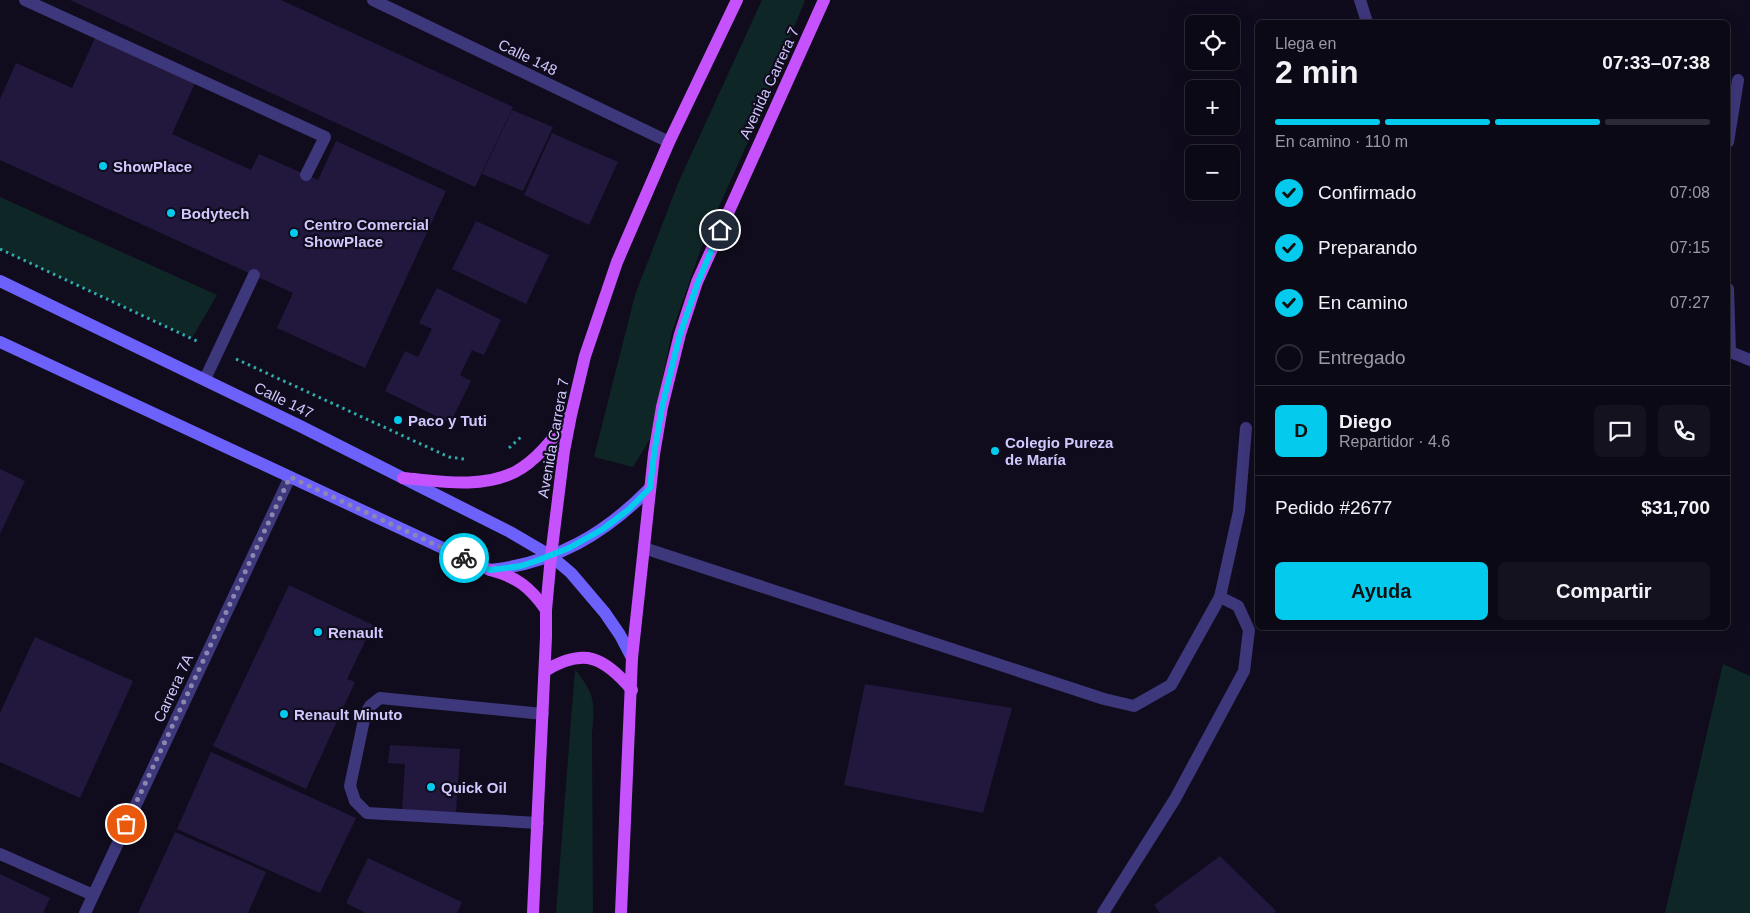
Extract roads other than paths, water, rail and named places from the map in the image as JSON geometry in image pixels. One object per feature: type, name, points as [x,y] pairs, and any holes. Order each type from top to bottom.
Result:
[{"type":"main road","name":"Avenida Carrera 7","points":[[533,913],[545,671],[546,610],[564,451],[571,415],[585,356],[617,262],[669,142],[738,0]]},
{"type":"main road","name":"Avenida Carrera 7","points":[[621,913],[632,658],[654,454],[670,371],[680,334],[698,282],[824,0]]},
{"type":"main road","name":"Calle 147","points":[[0,281],[205,379],[510,532],[551,556],[589,592],[620,635],[632,658]]},
{"type":"main road","points":[[0,342],[490,570],[506,574],[522,583],[536,595],[546,610]]},
{"type":"main road","points":[[403,478],[468,482],[508,475],[534,459],[571,415]]},
{"type":"main road","points":[[490,570],[521,566],[551,556],[586,539],[628,510],[650,488]]},
{"type":"main road","points":[[545,671],[560,662],[581,658],[600,661],[615,671],[632,690]]},
{"type":"street","points":[[25,0],[325,137],[306,175]]},
{"type":"street","name":"Calle 148","points":[[373,0],[669,142]]},
{"type":"street","points":[[1360,0],[1366,20]]},
{"type":"street","points":[[1730,130],[1738,80]]},
{"type":"street","points":[[205,379],[254,275]]},
{"type":"street","points":[[1730,351],[1750,360]]},
{"type":"street","points":[[644,548],[1104,699],[1134,706],[1171,685],[1220,597],[1238,511],[1246,428]]},
{"type":"street","name":"Carrera 7A","points":[[85,913],[290,477]]},
{"type":"street","points":[[1103,913],[1175,800],[1244,671],[1249,630],[1238,606],[1220,597]]},
{"type":"street","points":[[538,824],[367,812],[355,802],[350,786],[365,714],[370,706],[380,698],[542,714]]},
{"type":"street","points":[[0,854],[93,895]]},
{"type":"place","name":"ShowPlace","points":[[103,166]]},
{"type":"place","name":"Bodytech","points":[[171,213]]},
{"type":"place","name":"Centro Comercial ShowPlace","points":[[294,233]]},
{"type":"place","name":"Paco y Tuti","points":[[398,420]]},
{"type":"place","name":"Colegio Pureza de María","points":[[995,451]]},
{"type":"place","name":"Renault","points":[[318,632]]},
{"type":"place","name":"Renault Minuto","points":[[284,714]]},
{"type":"place","name":"Quick Oil","points":[[431,787]]}]
